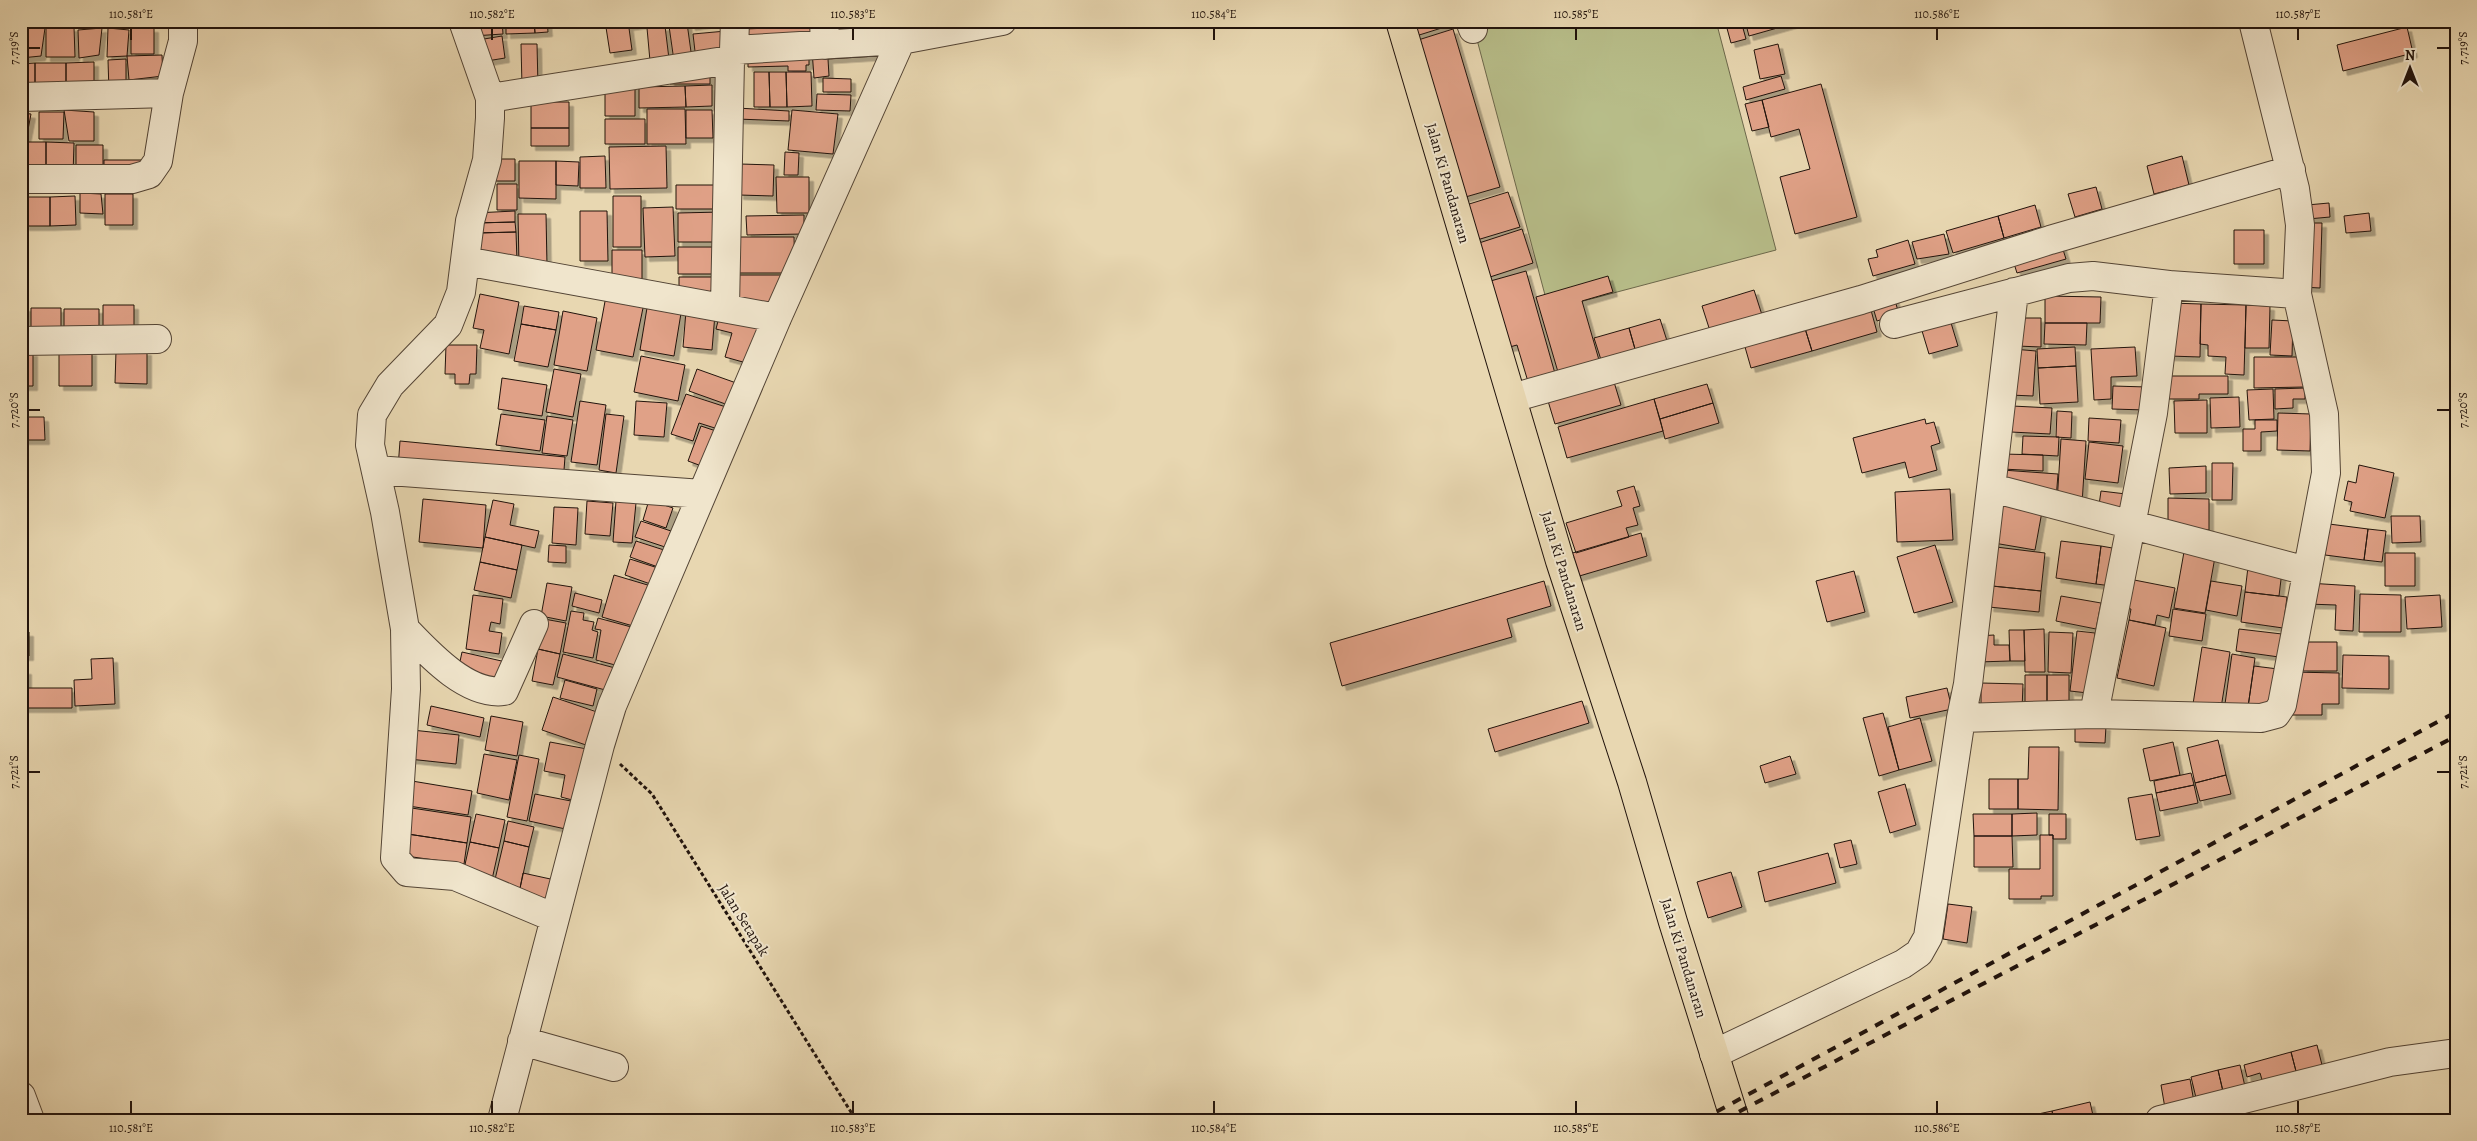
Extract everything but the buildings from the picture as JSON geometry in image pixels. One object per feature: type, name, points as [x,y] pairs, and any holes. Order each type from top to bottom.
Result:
[{"type":"main road","name":"Jalan Ki Pandanaran","points":[[1400,21],[1560,561],[1632,782],[1735,1120]]},
{"type":"street","points":[[21,179],[132,179],[149,174],[158,161],[169,94],[183,41],[183,21]]},
{"type":"street","points":[[463,21],[490,98],[487,160],[470,221],[460,292],[448,325],[390,385],[372,415],[370,445],[404,629],[406,689],[395,858],[407,872],[456,876],[555,918]]},
{"type":"street","points":[[725,308],[732,55],[736,21]]},
{"type":"street","points":[[490,98],[732,55],[824,33],[901,40],[942,27],[1002,21]]},
{"type":"street","points":[[1961,718],[2094,714],[2261,718],[2276,714],[2285,696],[2326,473],[2327,442],[2324,414],[2297,294],[2300,225],[2291,170],[2253,21]]},
{"type":"street","points":[[502,1120],[600,744],[612,706],[777,318],[901,40]]},
{"type":"street","points":[[21,97],[169,94]]},
{"type":"street","points":[[1512,398],[1861,300],[2050,240],[2291,170]]},
{"type":"street","points":[[464,262],[777,318]]},
{"type":"street","points":[[1894,324],[2069,278],[2093,276],[2169,285],[2297,294]]},
{"type":"street","points":[[2094,714],[2153,413],[2169,285]]},
{"type":"street","points":[[1714,1054],[1903,964],[1919,953],[1928,937],[1961,718],[1968,684],[2014,292]]},
{"type":"street","points":[[21,341],[157,339]]},
{"type":"street","points":[[376,470],[702,494]]},
{"type":"street","points":[[1992,488],[2307,571]]},
{"type":"street","points":[[404,629],[441,667],[480,688],[494,692],[504,691],[534,624]]},
{"type":"street","points":[[522,1041],[614,1068]]},
{"type":"street","points":[[2160,1120],[2390,1062],[2456,1053]]},
{"type":"street","points":[[21,1096],[30,1120]]},
{"type":"path","name":"Jalan Setapak","points":[[600,744],[652,794],[856,1120]]},
{"type":"green space","points":[[1472,21],[1716,21],[1776,250],[1549,310]]},
{"type":"railway","points":[[1701,1120],[2456,712]]},
{"type":"railway","points":[[1723,1120],[2456,736]]}]
